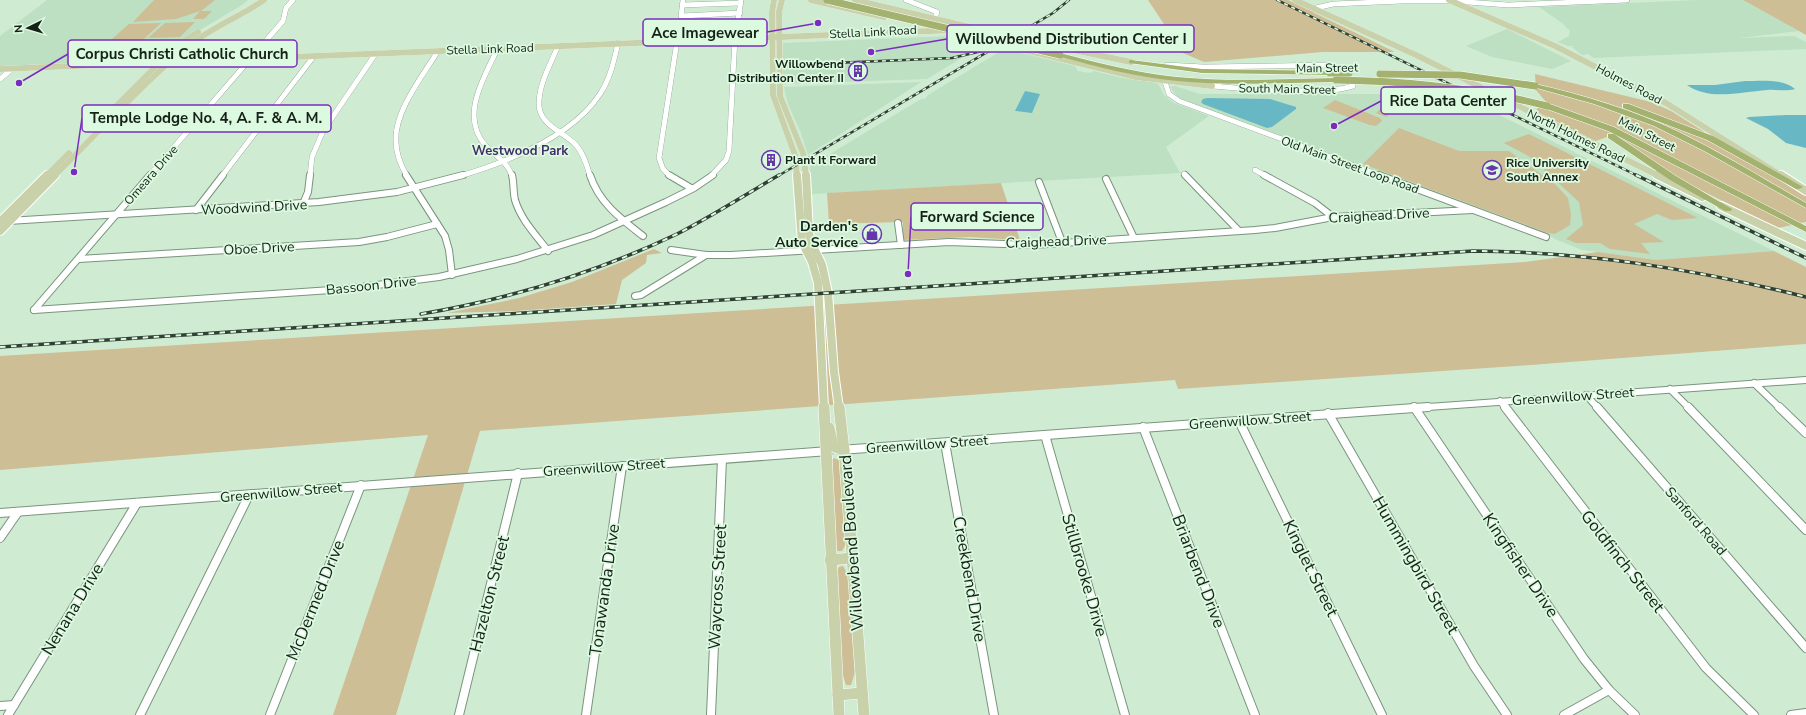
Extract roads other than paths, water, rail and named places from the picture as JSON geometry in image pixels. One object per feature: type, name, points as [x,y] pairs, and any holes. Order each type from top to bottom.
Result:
[{"type":"highway","name":"Main Street","points":[[827,0],[1061,54]]},
{"type":"highway","name":"Main Street","points":[[842,0],[1138,73],[1178,79],[1234,82],[1334,78],[1377,74],[1460,75],[1535,86],[1608,107],[1666,129],[1695,143],[1806,206]]},
{"type":"highway","points":[[1131,62],[1202,71],[1334,78]]},
{"type":"highway","name":"Main Street","points":[[1334,78],[1404,81],[1460,87],[1499,94],[1547,106],[1611,129],[1806,229]]},
{"type":"highway","points":[[1212,86],[1334,78]]},
{"type":"highway","points":[[1546,89],[1614,103],[1669,121],[1729,148],[1785,181],[1799,187]]},
{"type":"highway","points":[[1556,109],[1616,138],[1673,178],[1728,209]]},
{"type":"main road","points":[[0,231],[137,93],[175,47],[205,28],[240,10],[254,0]]},
{"type":"main road","points":[[0,222],[127,94],[161,65],[194,41],[247,12],[264,0]]},
{"type":"main road","name":"Willowbend Boulevard","points":[[774,0],[771,39],[771,86],[775,105],[792,143],[795,155],[802,242],[822,265],[827,284],[834,372],[844,450],[864,715]]},
{"type":"main road","name":"Willowbend Boulevard","points":[[782,0],[779,12],[779,86],[783,105],[803,154],[812,262],[818,283],[830,560],[839,715]]},
{"type":"main road","name":"South Main Street","points":[[810,0],[958,34],[1109,72],[1165,82],[1212,86]]},
{"type":"main road","name":"South Main Street","points":[[855,0],[990,32],[1131,62]]},
{"type":"main road","name":"North Holmes Road","points":[[1295,0],[1416,55],[1564,130],[1728,209]]},
{"type":"main road","name":"Holmes Road","points":[[1451,1],[1555,46],[1666,103],[1799,187]]},
{"type":"main road","points":[[772,12],[779,12]]},
{"type":"main road","points":[[905,22],[910,26],[905,31]]},
{"type":"main road","points":[[205,28],[213,30]]},
{"type":"main road","name":"Stella Link Road","points":[[873,35],[905,31],[979,29]]},
{"type":"main road","points":[[982,40],[990,32]]},
{"type":"main road","name":"Stella Link Road","points":[[3,74],[312,58],[873,35],[958,34]]},
{"type":"main road","name":"Stella Link Road","points":[[0,69],[161,65]]},
{"type":"main road","points":[[771,86],[779,86]]},
{"type":"main road","points":[[127,94],[137,93]]},
{"type":"main road","points":[[77,145],[86,144]]},
{"type":"main road","points":[[795,155],[803,154]]},
{"type":"main road","points":[[42,180],[52,180]]},
{"type":"main road","points":[[1799,187],[1806,191]]},
{"type":"main road","points":[[799,202],[807,201]]},
{"type":"main road","points":[[1728,209],[1806,246]]},
{"type":"main road","points":[[800,227],[809,226]]},
{"type":"main road","points":[[1773,230],[1806,240]]},
{"type":"main road","points":[[823,373],[834,372]]},
{"type":"main road","points":[[824,413],[828,423],[833,446],[844,450]]},
{"type":"main road","points":[[830,560],[852,558]]},
{"type":"main road","points":[[838,695],[862,693]]},
{"type":"street","name":"Omeara Drive","points":[[34,310],[284,20],[286,8],[293,0]]},
{"type":"street","points":[[906,0],[937,12],[935,18]]},
{"type":"street","points":[[1312,8],[1341,4],[1451,1],[1508,5],[1627,0]]},
{"type":"street","points":[[740,13],[681,16],[683,3],[741,1]]},
{"type":"street","name":"Bassoon Drive","points":[[34,310],[360,288],[452,275],[501,264],[548,251],[626,222],[691,188],[715,173],[724,165],[728,157],[735,41],[741,1]]},
{"type":"street","points":[[677,43],[659,158],[664,172],[691,188]]},
{"type":"street","name":"Woodwind Drive","points":[[0,222],[302,204],[374,197],[414,190],[469,175],[534,147],[559,132],[585,112],[603,90],[608,80],[617,46]]},
{"type":"street","points":[[557,48],[539,101],[539,110],[543,118],[570,140],[583,154],[592,182],[598,193],[626,222],[643,236]]},
{"type":"street","points":[[497,51],[476,97],[473,113],[476,131],[482,142],[510,169],[514,179],[514,198],[519,212],[548,251]]},
{"type":"street","points":[[436,53],[403,112],[397,128],[397,151],[414,190],[445,237],[452,275]]},
{"type":"street","points":[[302,204],[310,188],[311,161],[316,144],[374,56]]},
{"type":"street","points":[[196,210],[312,58]]},
{"type":"street","name":"South Main Street","points":[[1131,62],[1204,67],[1328,65],[1342,69],[1346,72],[1353,86],[1335,90],[1258,89],[1212,86]]},
{"type":"street","points":[[0,79],[3,74],[13,68]]},
{"type":"street","name":"Old Main Street Loop Road","points":[[1165,82],[1165,89],[1169,94],[1187,104],[1546,237]]},
{"type":"street","points":[[1255,170],[1315,203],[1333,217]]},
{"type":"street","points":[[1184,174],[1239,231]]},
{"type":"street","points":[[1106,179],[1134,238]]},
{"type":"street","points":[[1039,182],[1062,242]]},
{"type":"street","name":"Craighead Drive","points":[[1441,211],[1448,201]]},
{"type":"street","name":"Craighead Drive","points":[[671,250],[706,255],[731,255],[956,242],[1022,245],[1275,228],[1333,217],[1472,210]]},
{"type":"street","points":[[898,223],[902,244]]},
{"type":"street","name":"Oboe Drive","points":[[79,259],[359,242],[387,237],[437,224]]},
{"type":"street","points":[[635,296],[641,295],[706,255]]},
{"type":"street","name":"Greenwillow Street","points":[[0,513],[1414,407],[1806,380]]},
{"type":"street","points":[[1754,383],[1806,433]]},
{"type":"street","points":[[1670,389],[1806,530]]},
{"type":"street","name":"Sanford Road","points":[[1586,395],[1806,648]]},
{"type":"street","name":"Goldfinch Street","points":[[1500,401],[1693,652],[1706,668],[1754,715]]},
{"type":"street","name":"Kingfisher Drive","points":[[1414,407],[1584,659],[1609,690],[1636,715]]},
{"type":"street","name":"Hummingbird Street","points":[[1328,414],[1474,666],[1507,715]]},
{"type":"street","name":"Kinglet Street","points":[[1239,421],[1382,715]]},
{"type":"street","name":"Briarbend Drive","points":[[1144,428],[1255,715]]},
{"type":"street","name":"Stillbrooke Drive","points":[[1045,435],[1125,715]]},
{"type":"street","name":"Creekbend Drive","points":[[945,443],[994,715]]},
{"type":"street","name":"Waycross Street","points":[[711,715],[722,459]]},
{"type":"street","name":"Tonawanda Drive","points":[[586,715],[622,466]]},
{"type":"street","name":"Hazelton Street","points":[[459,715],[518,473]]},
{"type":"street","name":"McDermed Drive","points":[[270,715],[361,485]]},
{"type":"street","points":[[140,715],[249,495]]},
{"type":"street","name":"Nenana Drive","points":[[8,715],[137,503]]},
{"type":"street","points":[[0,538],[18,512]]},
{"type":"street","points":[[1564,715],[1609,690]]},
{"type":"street","points":[[0,706],[14,705]]},
{"type":"street","points":[[1791,715],[1806,713]]},
{"type":"water","points":[[1745,81],[1784,83],[1795,89],[1736,94],[1715,94],[1705,93],[1687,85],[1715,85]]},
{"type":"water","points":[[1025,91],[1040,94],[1032,113],[1015,111]]},
{"type":"water","points":[[1203,99],[1270,99],[1296,107],[1296,109],[1272,127],[1267,128],[1201,102]]},
{"type":"water","points":[[1806,115],[1806,148],[1786,143],[1768,129],[1746,118],[1749,117]]},
{"type":"railway","points":[[778,176],[1053,13],[1069,0]]},
{"type":"railway","points":[[1277,0],[1638,176]]},
{"type":"railway","points":[[786,65],[952,58],[982,51]]},
{"type":"railway","points":[[421,314],[487,301],[552,283],[615,261],[677,234],[716,213],[779,175]]},
{"type":"railway","points":[[1636,175],[1806,258]]},
{"type":"railway","points":[[0,347],[1473,251],[1558,255],[1641,264],[1723,278],[1806,297]]},
{"type":"place","name":"Ace Imagewear","points":[[818,23]]},
{"type":"place","name":"Willowbend Distribution Center I","points":[[871,52]]},
{"type":"place","name":"Willowbend Distribution Center II","points":[[858,71]]},
{"type":"place","name":"Corpus Christi Catholic Church","points":[[19,83]]},
{"type":"place","name":"Rice Data Center","points":[[1334,126]]},
{"type":"place","name":"Plant It Forward","points":[[771,160]]},
{"type":"place","name":"Rice University South Annex","points":[[1492,170]]},
{"type":"place","name":"Temple Lodge No. 4, A. F. & A. M.","points":[[74,172]]},
{"type":"place","name":"Darden's Auto Service","points":[[872,234]]},
{"type":"place","name":"Forward Science","points":[[908,274]]},
{"type":"district","name":"Westwood Park","points":[[520,150]]}]
